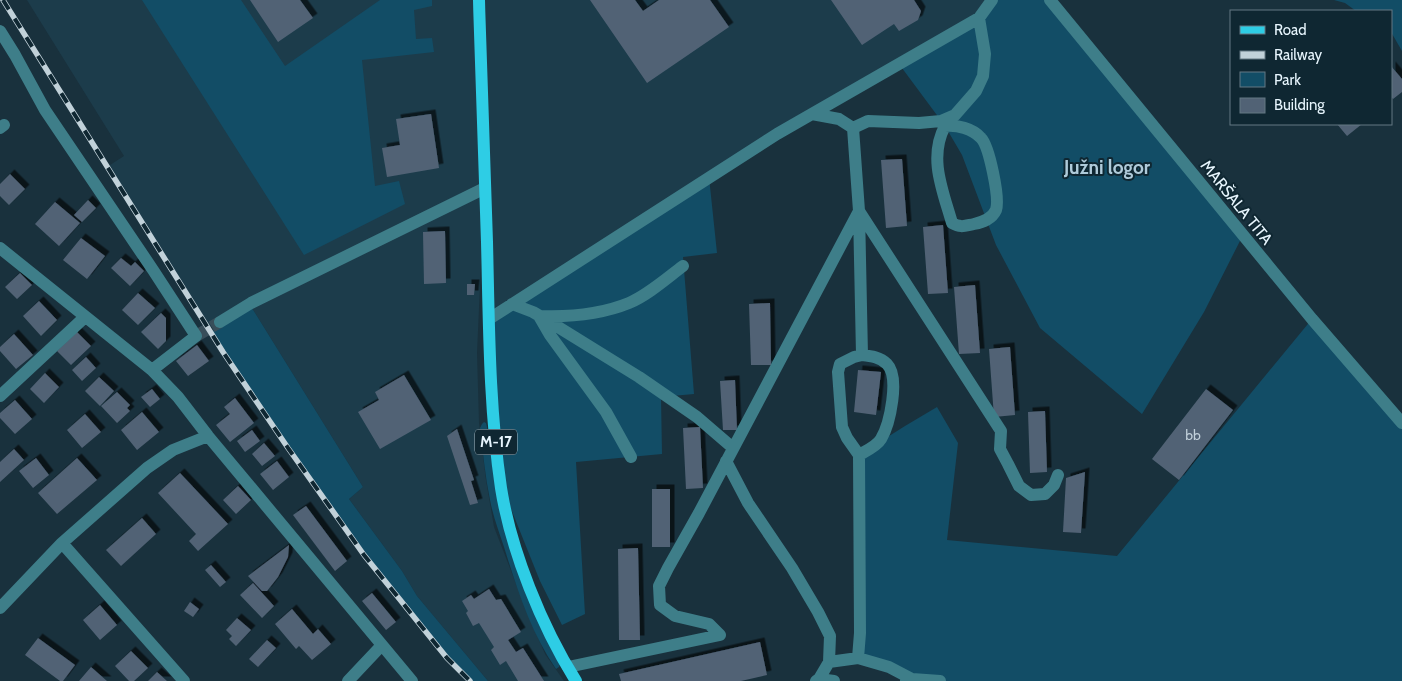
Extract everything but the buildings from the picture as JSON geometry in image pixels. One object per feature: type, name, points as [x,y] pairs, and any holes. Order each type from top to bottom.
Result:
[{"type":"main road","name":"M-17","points":[[479,0],[493,413],[502,488],[511,530],[533,595],[576,681]]},
{"type":"street","points":[[489,319],[777,134],[979,18],[992,0]]},
{"type":"street","name":"MARŠALA TITA","points":[[1050,0],[1312,319],[1402,423]]},
{"type":"street","points":[[852,128],[868,120],[943,124],[971,131],[982,138],[994,175],[996,209],[990,218],[982,223],[959,226],[952,223],[936,163],[943,124],[955,115],[976,91],[983,76],[985,54],[979,18]]},
{"type":"street","points":[[0,31],[45,110],[154,270],[196,336],[152,370]]},
{"type":"street","points":[[812,114],[839,119],[852,128]]},
{"type":"street","points":[[852,128],[859,211],[862,355]]},
{"type":"street","points":[[220,322],[251,303],[485,188]]},
{"type":"street","points":[[568,668],[720,635],[708,624],[675,616],[660,604],[659,586],[859,211]]},
{"type":"street","points":[[859,211],[1001,431],[1000,449],[1019,486],[1031,495],[1045,494],[1054,486],[1058,475]]},
{"type":"street","points":[[0,248],[152,370],[178,397],[208,436],[412,681]]},
{"type":"street","points":[[539,316],[576,315],[630,303],[656,287],[683,266]]},
{"type":"street","points":[[512,304],[539,316],[640,377],[697,417],[733,448]]},
{"type":"street","points":[[539,316],[550,335],[606,412],[631,457]]},
{"type":"street","points":[[0,396],[85,317]]},
{"type":"street","points":[[858,658],[860,633],[859,456],[842,427],[838,372],[840,364],[862,355],[878,357],[887,364],[892,372],[893,387],[888,424],[880,441],[859,456]]},
{"type":"street","points":[[0,608],[62,543],[147,468],[173,450],[208,436]]},
{"type":"street","points":[[726,461],[748,503],[792,568],[830,636],[830,662],[818,680]]},
{"type":"street","points":[[62,543],[184,681]]},
{"type":"street","points":[[348,681],[382,645]]},
{"type":"street","points":[[830,662],[858,658],[889,667],[907,680],[940,681]]},
{"type":"street","points":[[818,680],[834,681]]},
{"type":"shaded area","points":[[27,0],[992,0],[942,39],[489,319],[484,197],[477,353],[479,423],[486,480],[494,527],[545,654],[564,681],[488,681],[417,596],[402,571],[349,499],[363,487],[252,308],[251,303],[208,329],[107,167],[124,156]]},
{"type":"green space","points":[[142,0],[241,0],[285,66],[380,0],[432,0],[432,6],[414,10],[416,39],[432,38],[434,52],[362,60],[375,186],[399,181],[405,204],[304,255]]},
{"type":"green space","points":[[992,0],[1050,0],[1243,235],[1204,312],[1142,414],[1040,328],[996,245],[962,155],[945,126],[899,64],[966,25]]},
{"type":"green space","points":[[1334,0],[1402,0],[1402,51],[1392,34],[1392,10],[1355,10],[1345,3]]},
{"type":"green space","points":[[709,177],[717,253],[683,257],[694,394],[661,397],[662,454],[576,462],[585,614],[562,625],[540,581],[501,484],[489,319]]},
{"type":"green space","points":[[252,308],[363,487],[349,499],[402,571],[417,596],[488,681],[470,681],[449,660],[364,555],[318,491],[211,332]]},
{"type":"green space","points":[[1312,319],[1402,423],[1402,681],[940,681],[858,658],[859,455],[937,407],[958,443],[947,540],[1117,556]]},
{"type":"green space","points":[[484,422],[487,427],[496,490],[560,664],[556,669],[532,626],[494,518],[480,428]]},
{"type":"tunnel","points":[[196,336],[220,322]]},
{"type":"railway","points":[[3,0],[223,352],[288,448],[364,555],[447,658],[470,681]]},
{"type":"district","name":"Južni logor","points":[[1107,167]]}]
